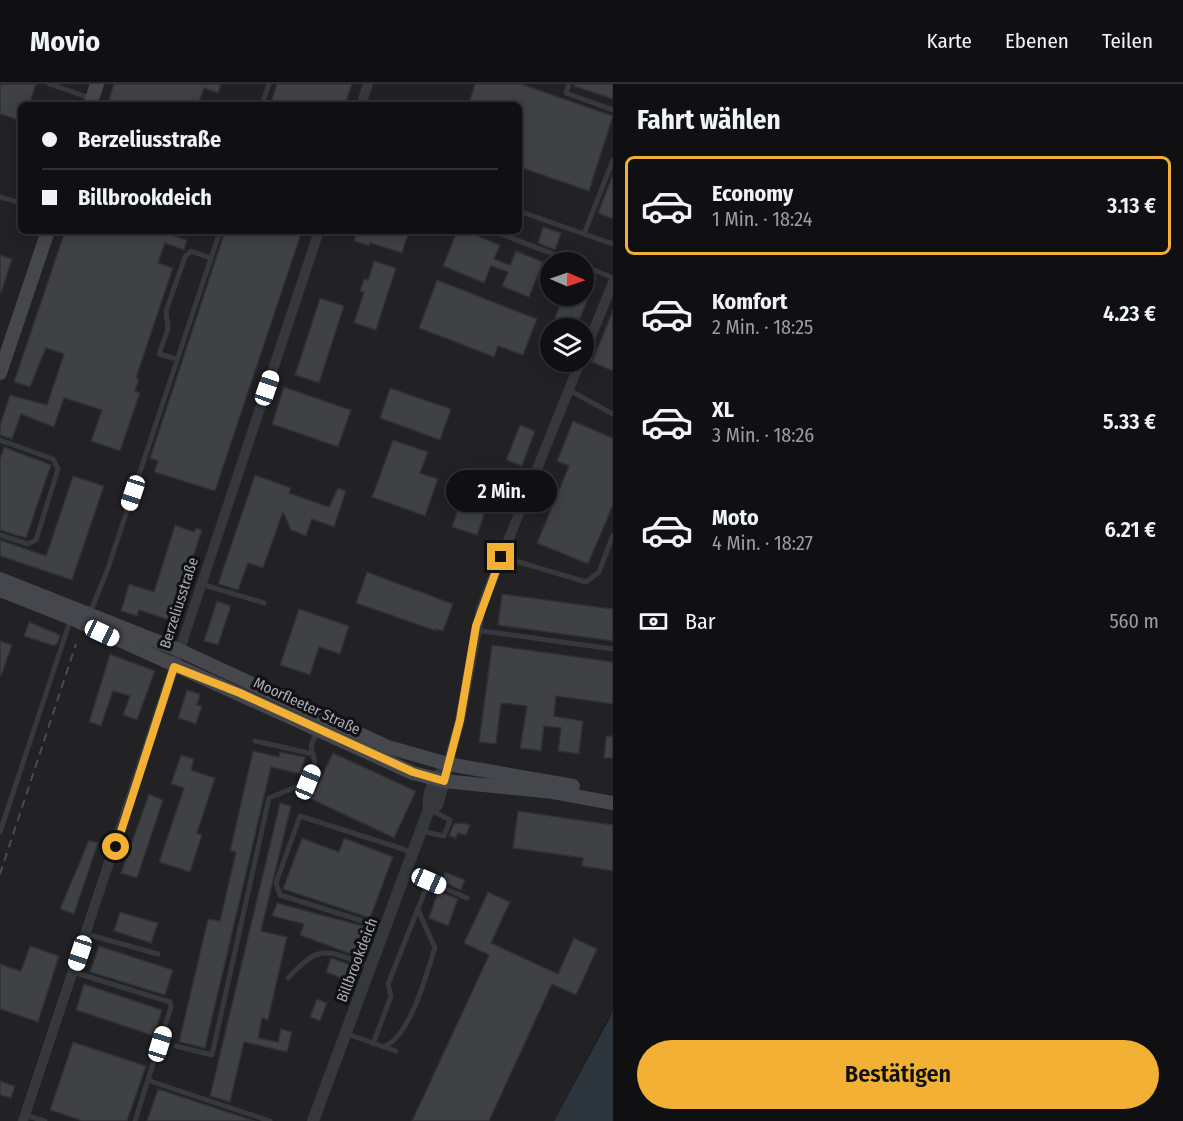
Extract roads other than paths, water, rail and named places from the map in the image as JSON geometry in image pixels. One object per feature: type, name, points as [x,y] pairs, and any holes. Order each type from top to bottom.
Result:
[{"type":"main road","points":[[91,102],[97,84]]},
{"type":"main road","points":[[0,373],[47,234]]},
{"type":"main road","name":"Moorfleeter Straße","points":[[0,579],[87,619],[179,650],[366,739],[448,764],[613,793]]},
{"type":"main road","name":"Moorfleeter Straße","points":[[0,590],[73,613]]},
{"type":"main road","name":"Moorfleeter Straße","points":[[87,619],[174,667],[240,693],[413,772],[440,780],[553,792],[613,803]]},
{"type":"street","points":[[362,102],[368,84]]},
{"type":"street","name":"Berzeliusstraße","points":[[24,1118],[318,234]]},
{"type":"street","points":[[594,328],[613,280]]},
{"type":"street","name":"Billbrookdeich","points":[[313,1121],[429,809],[436,805],[440,780],[448,764],[460,720],[475,630],[501,557],[576,372]]},
{"type":"lane","points":[[49,84],[91,102]]},
{"type":"lane","points":[[263,102],[269,84]]},
{"type":"lane","points":[[569,84],[566,93],[613,110]]},
{"type":"lane","points":[[584,234],[613,160]]},
{"type":"lane","points":[[0,197],[18,202]]},
{"type":"lane","points":[[522,212],[613,244]]},
{"type":"lane","points":[[87,619],[110,561],[219,234]]},
{"type":"lane","points":[[501,234],[548,252]]},
{"type":"lane","points":[[176,359],[159,354],[168,329],[166,311],[185,257],[191,251],[210,258]]},
{"type":"lane","points":[[594,271],[613,280]]},
{"type":"lane","points":[[569,390],[613,414]]},
{"type":"lane","points":[[0,440],[50,458],[58,465],[36,540],[28,544],[0,535]]},
{"type":"lane","points":[[501,557],[586,582],[599,572],[613,535]]},
{"type":"lane","points":[[201,584],[264,603]]},
{"type":"lane","points":[[0,832],[73,613]]},
{"type":"lane","points":[[475,630],[613,650]]},
{"type":"lane","points":[[176,1046],[212,1055],[269,798],[308,782],[315,763],[310,746],[317,730]]},
{"type":"lane","points":[[255,741],[313,754]]},
{"type":"lane","points":[[421,831],[444,836],[450,820],[429,809]]},
{"type":"lane","points":[[385,928],[280,895],[276,883],[300,816],[413,852]]},
{"type":"lane","points":[[406,872],[467,898]]},
{"type":"lane","points":[[373,1044],[391,996],[388,984],[429,881]]},
{"type":"lane","points":[[383,1047],[394,1040],[407,1023],[435,948],[418,910]]},
{"type":"lane","points":[[86,934],[158,954]]},
{"type":"lane","points":[[288,978],[315,953],[332,952],[371,966]]},
{"type":"lane","points":[[73,972],[170,1002],[171,1007],[150,1081],[135,1121]]},
{"type":"lane","points":[[345,1034],[396,1051]]},
{"type":"lane","points":[[150,1081],[270,1121]]},
{"type":"lane","points":[[24,1118],[45,1121]]},
{"type":"railway","points":[[0,874],[76,644]]}]
